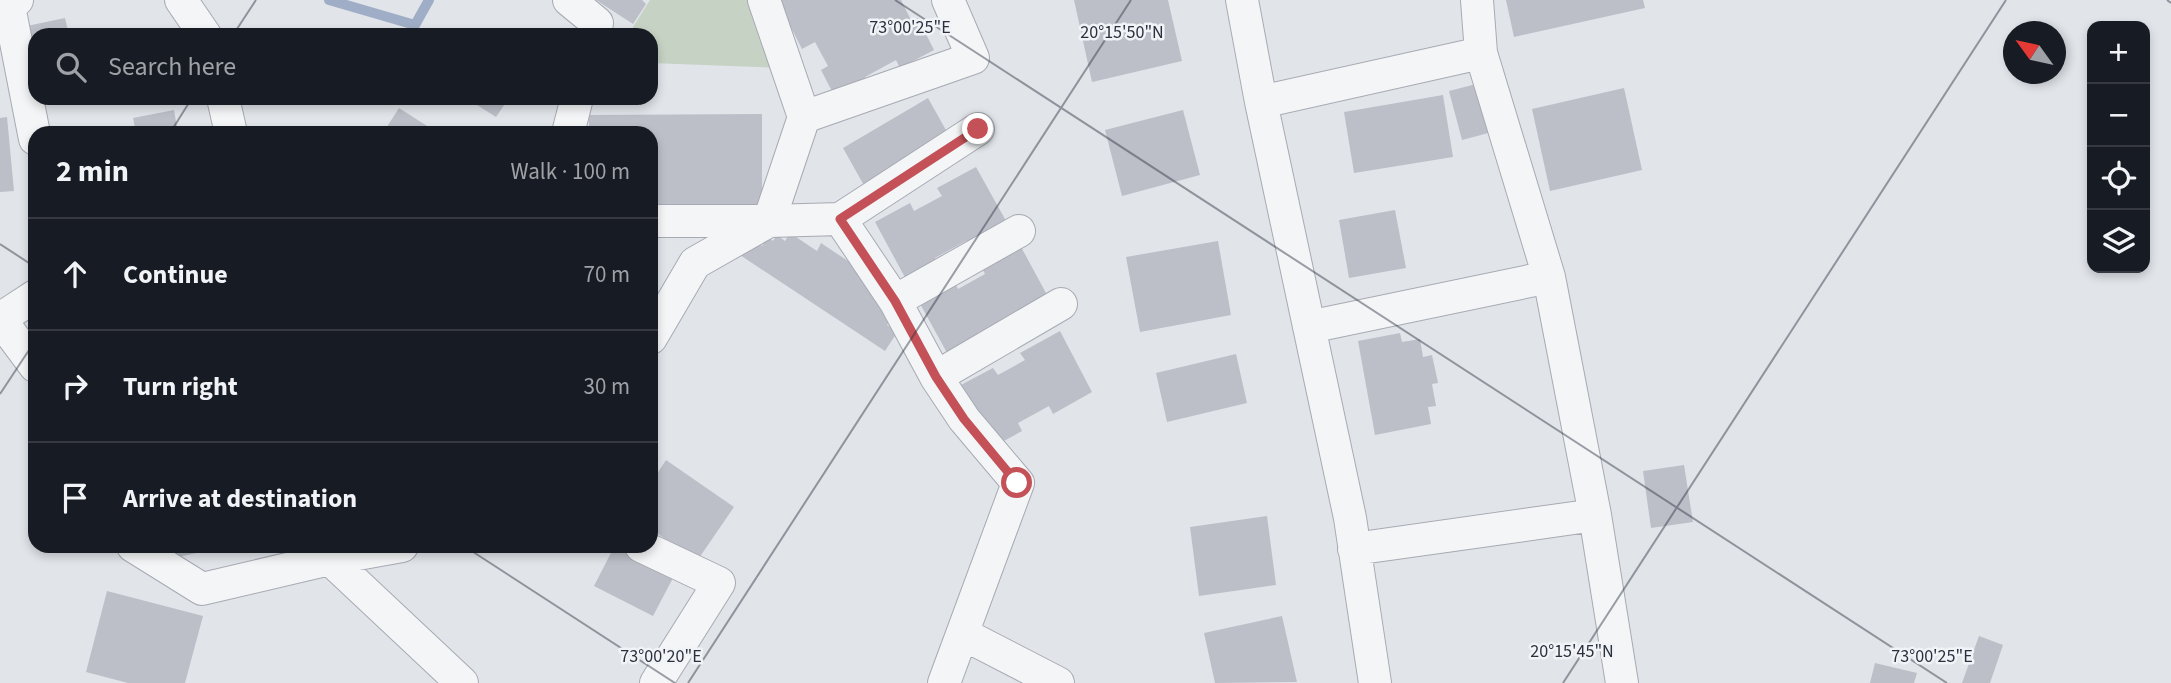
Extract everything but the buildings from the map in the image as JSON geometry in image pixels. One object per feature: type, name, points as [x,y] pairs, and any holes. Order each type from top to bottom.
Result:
[{"type":"street","points":[[17,0],[8,1],[12,88],[29,126]]},
{"type":"street","points":[[181,0],[200,28]]},
{"type":"street","points":[[569,0],[597,23],[595,28]]},
{"type":"street","points":[[658,326],[695,264],[769,221],[804,117],[764,0]]},
{"type":"street","points":[[804,117],[973,58],[948,0]]},
{"type":"street","points":[[1242,0],[1354,549],[1375,683]]},
{"type":"street","points":[[1477,0],[1481,53],[1549,277],[1595,515],[1622,683]]},
{"type":"street","points":[[1261,102],[1481,53]]},
{"type":"street","points":[[225,105],[229,126]]},
{"type":"street","points":[[570,126],[575,105]]},
{"type":"street","points":[[658,221],[840,219],[978,129]]},
{"type":"street","points":[[840,219],[895,301],[936,377],[964,419],[1017,483],[944,683]]},
{"type":"street","points":[[895,301],[1019,231]]},
{"type":"street","points":[[1309,327],[1549,277]]},
{"type":"street","points":[[28,301],[0,319],[28,357]]},
{"type":"street","points":[[936,377],[1061,304]]},
{"type":"street","points":[[1354,549],[1595,515]]},
{"type":"street","points":[[144,553],[202,589],[326,553]]},
{"type":"street","points":[[330,553],[462,683]]},
{"type":"street","points":[[655,553],[719,583],[656,683]]},
{"type":"street","points":[[963,634],[1058,683]]},
{"type":"green space","points":[[650,0],[758,0],[784,68],[658,63],[658,28],[632,28]]},
{"type":"waterway","points":[[329,0],[415,25],[429,0]]},
{"type":"route","points":[[978,129],[840,219],[895,301],[936,377],[964,419],[1017,483]]}]
